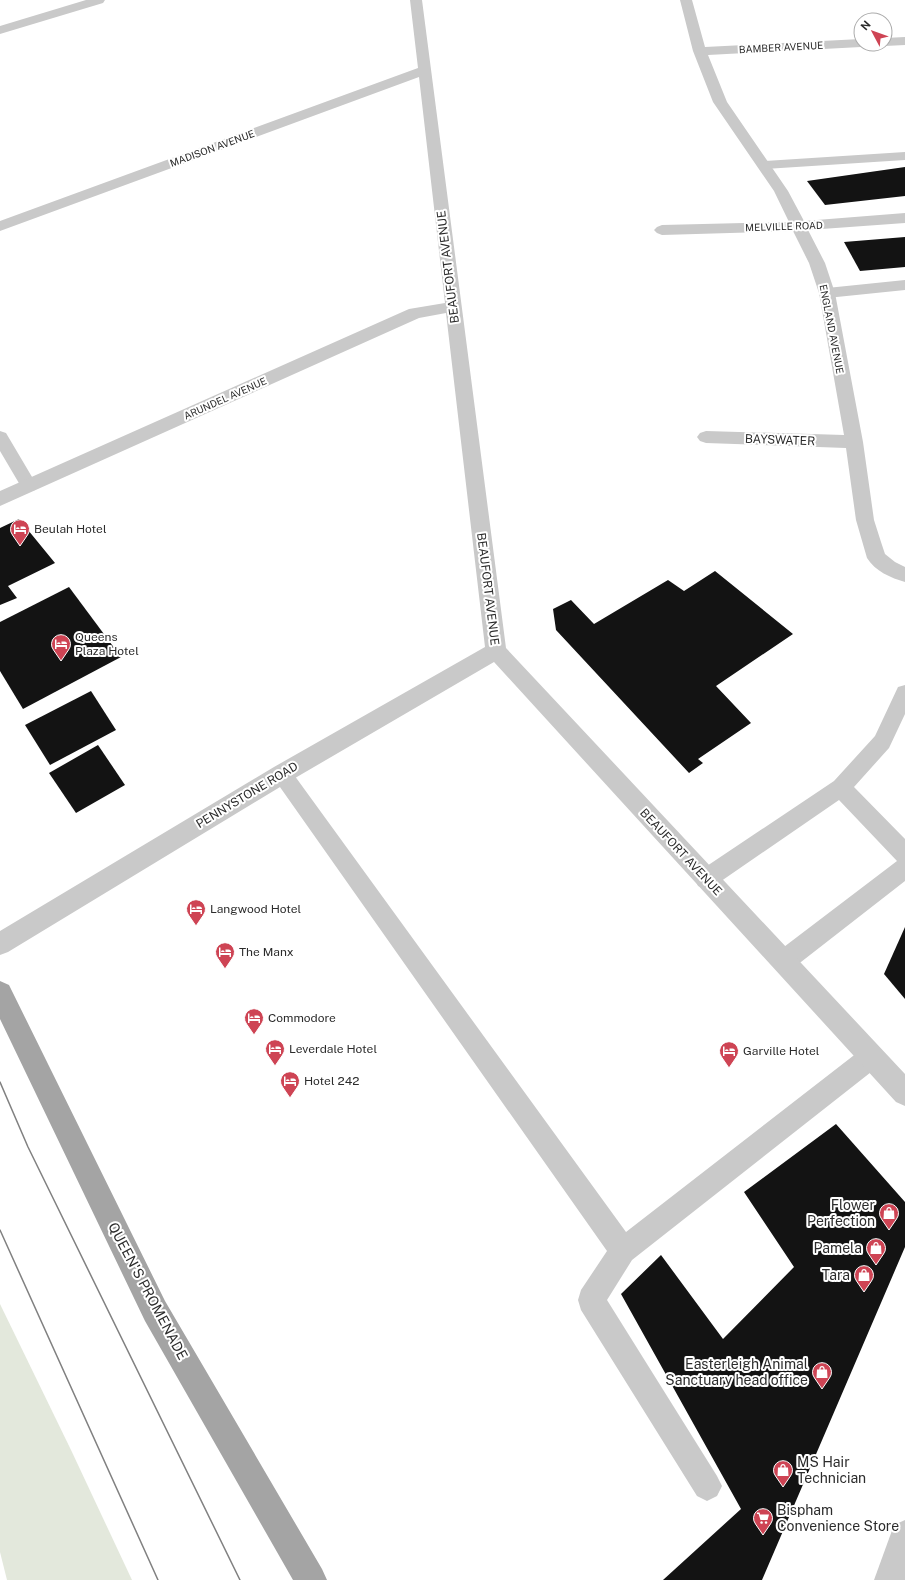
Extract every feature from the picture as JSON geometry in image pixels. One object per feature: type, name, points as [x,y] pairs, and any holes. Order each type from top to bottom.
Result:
[{"type":"main road","name":"QUEEN'S PROMENADE","points":[[0,993],[155,1311],[311,1580]]},
{"type":"street","points":[[0,30],[99,0]]},
{"type":"street","name":"BEAUFORT AVENUE","points":[[416,0],[452,307],[496,651],[905,1093]]},
{"type":"street","name":"ENGLAND AVENUE","points":[[686,0],[700,51],[720,102],[765,165],[781,191],[817,263],[827,293],[854,442],[865,520],[871,542],[877,558],[905,575]]},
{"type":"street","points":[[893,42],[905,41]]},
{"type":"street","name":"BAMBER AVENUE","points":[[700,51],[853,43]]},
{"type":"street","name":"MADISON AVENUE","points":[[0,226],[425,70]]},
{"type":"street","name":"MELVILLE ROAD","points":[[662,230],[799,226],[905,218]]},
{"type":"street","name":"ARUNDEL AVENUE","points":[[0,499],[415,313],[452,307]]},
{"type":"street","name":"BAYSWATER","points":[[706,437],[854,442]]},
{"type":"street","name":"PENNYSTONE ROAD","points":[[0,944],[282,774],[496,651]]},
{"type":"street","points":[[890,1580],[905,1536]]},
{"type":"lane","points":[[765,165],[905,156]]},
{"type":"lane","points":[[827,293],[905,285]]},
{"type":"lane","points":[[0,437],[29,486]]},
{"type":"lane","points":[[706,879],[841,787],[882,742],[905,693]]},
{"type":"lane","points":[[282,774],[623,1251]]},
{"type":"lane","points":[[841,787],[905,854]]},
{"type":"lane","points":[[784,961],[905,868]]},
{"type":"lane","points":[[707,1486],[591,1300],[623,1251],[871,1057]]},
{"type":"shaded area","points":[[0,1304],[132,1580],[7,1580],[0,1552]]},
{"type":"building","points":[[905,167],[905,196],[825,205],[807,181]]},
{"type":"building","points":[[905,237],[905,267],[860,271],[844,242]]},
{"type":"building","name":"Beulah Hotel","points":[[19,519],[55,563],[8,586],[17,598],[0,605],[0,528]]},
{"type":"building","points":[[715,571],[793,634],[716,686],[751,723],[698,759],[703,763],[689,773],[556,630],[553,609],[571,600],[594,624],[668,580],[684,591]]},
{"type":"building","points":[[69,587],[121,657],[23,709],[0,671],[0,622]]},
{"type":"building","points":[[91,691],[116,730],[50,765],[25,725]]},
{"type":"building","points":[[98,745],[125,785],[76,813],[49,773]]},
{"type":"building","points":[[905,927],[905,999],[884,974]]},
{"type":"building","points":[[836,1124],[905,1202],[905,1247],[762,1580],[663,1580],[741,1509],[621,1294],[661,1255],[723,1339],[794,1267],[744,1192]]},
{"type":"tram line","points":[[0,1082],[28,1147],[240,1580]]},
{"type":"tram line","points":[[0,1230],[158,1580]]},
{"type":"place","name":"Beulah Hotel","points":[[20,546]]},
{"type":"place","name":"Queens Plaza Hotel","points":[[61,661]]},
{"type":"place","name":"Langwood Hotel","points":[[196,926]]},
{"type":"place","name":"The Manx","points":[[225,969]]},
{"type":"place","name":"Commodore","points":[[254,1035]]},
{"type":"place","name":"Leverdale Hotel","points":[[275,1066]]},
{"type":"place","name":"Garville Hotel","points":[[729,1068]]},
{"type":"place","name":"Hotel 242","points":[[290,1098]]},
{"type":"place","name":"Flower Perfection","points":[[889,1230]]},
{"type":"place","name":"Pamela","points":[[876,1265]]},
{"type":"place","name":"Tara","points":[[864,1292]]},
{"type":"place","name":"Easterleigh Animal Sanctuary head office","points":[[822,1389]]},
{"type":"place","name":"MS Hair Technician","points":[[783,1487]]},
{"type":"place","name":"Bispham Convenience Store","points":[[763,1535]]}]
